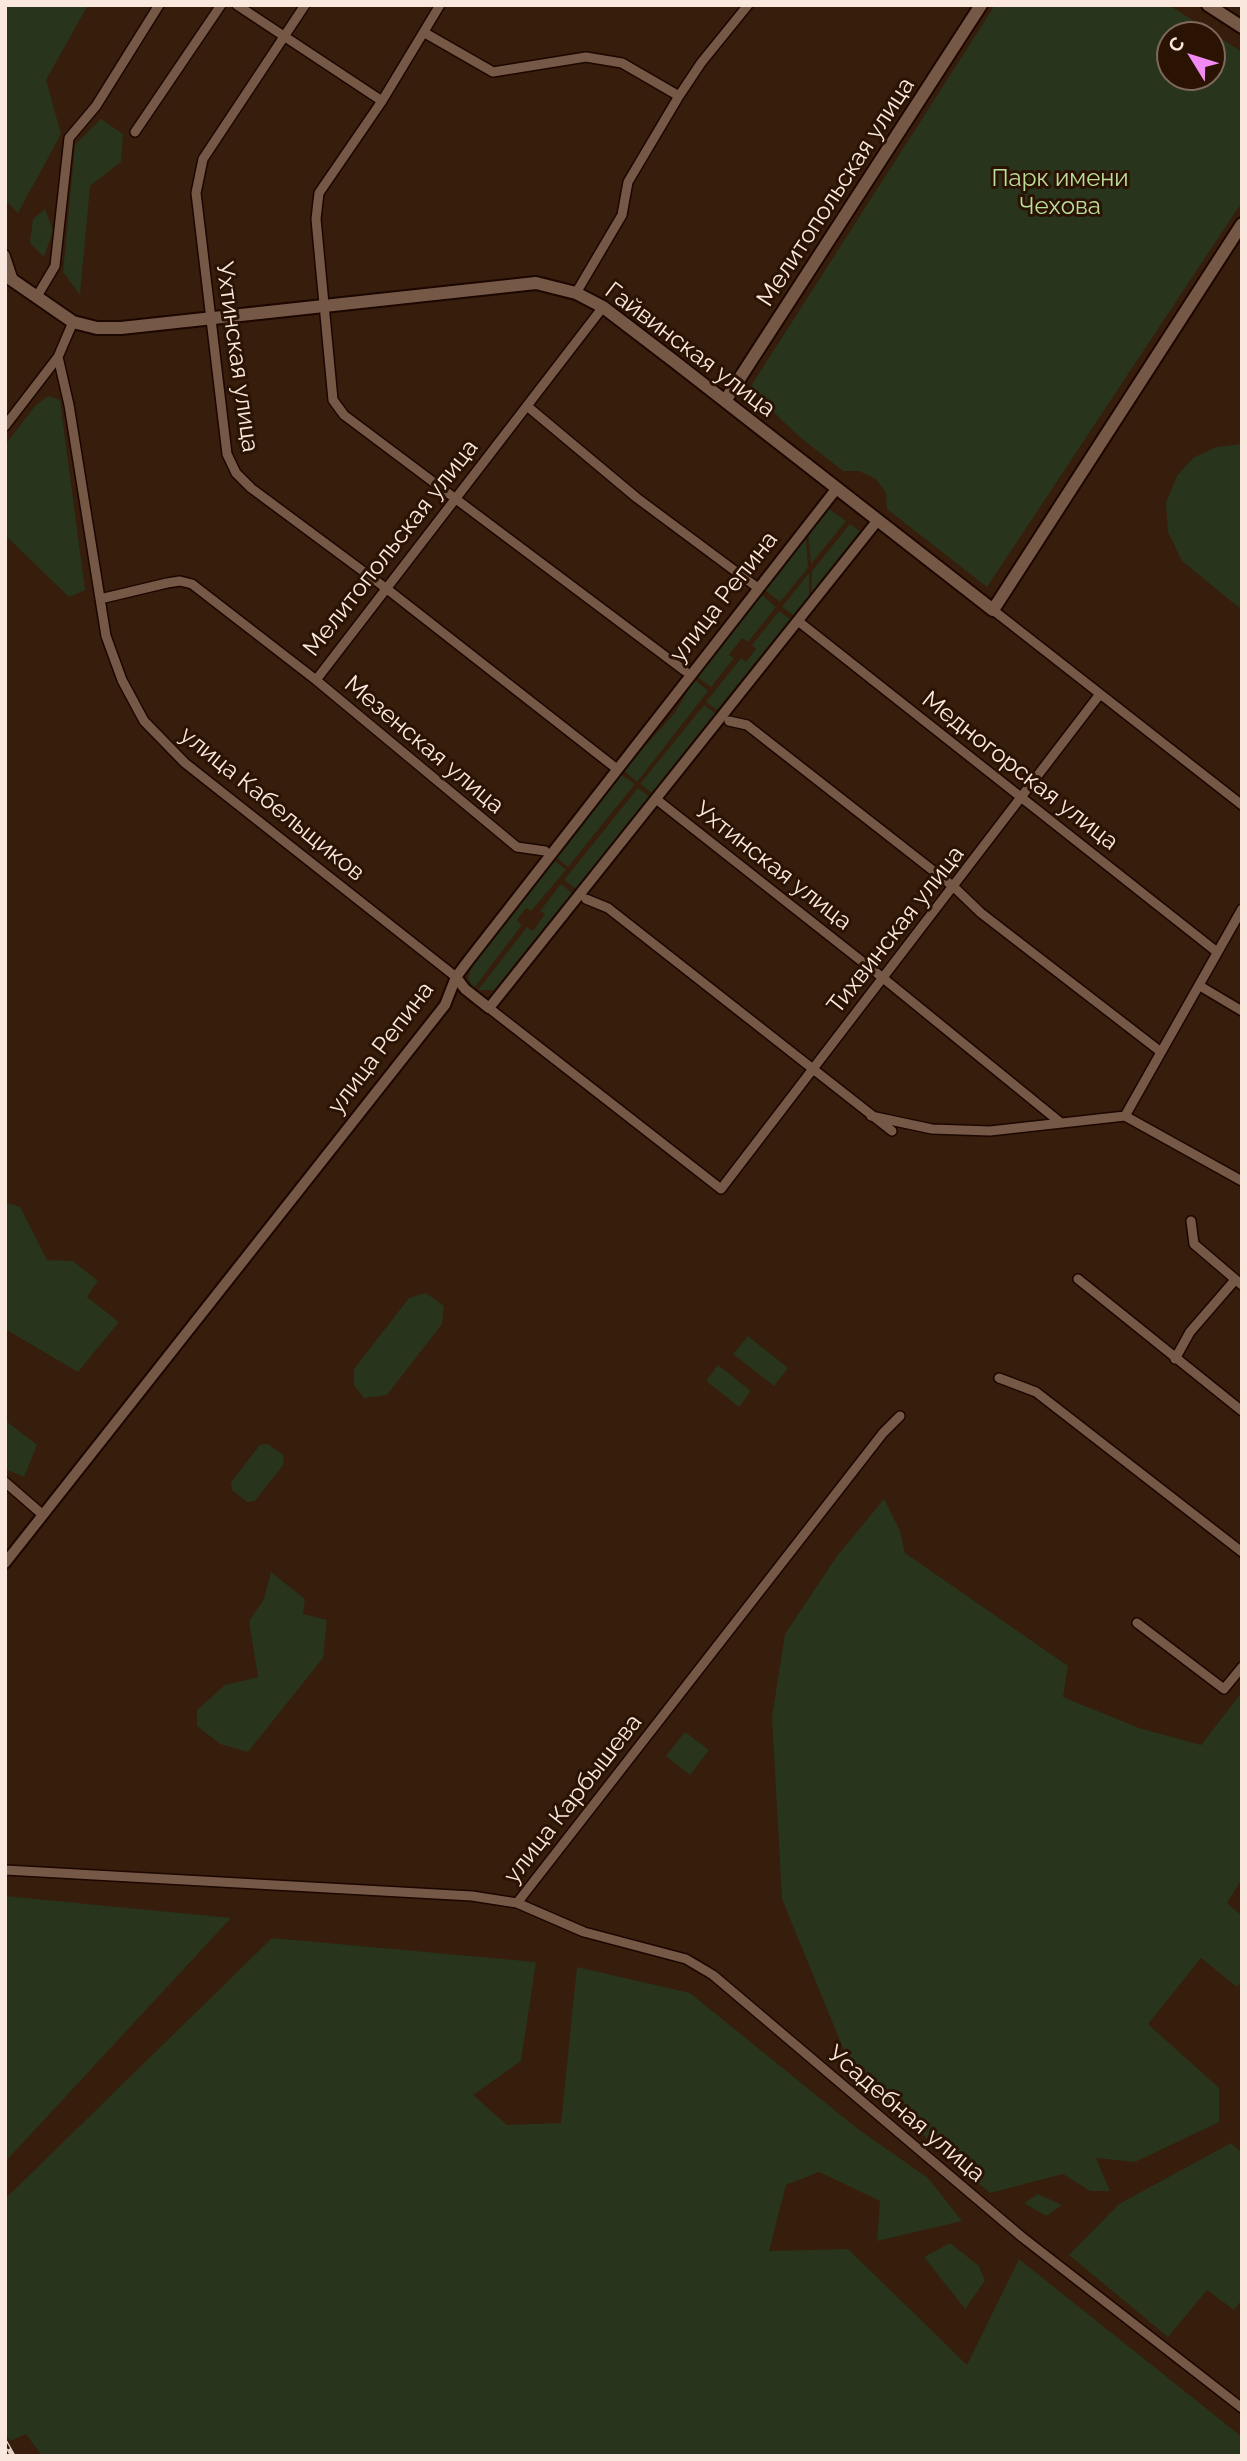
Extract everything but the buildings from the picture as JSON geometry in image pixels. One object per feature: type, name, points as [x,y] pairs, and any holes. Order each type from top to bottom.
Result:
[{"type":"main road","name":"Мелитопольская улица","points":[[725,401],[981,5]]},
{"type":"main road","points":[[1208,5],[1242,27]]},
{"type":"main road","points":[[993,610],[1242,224]]},
{"type":"main road","name":"Гайвинская улица","points":[[10,279],[73,322],[97,328],[211,319],[537,283],[576,293],[603,307],[993,610]]},
{"type":"street","points":[[37,298],[55,267],[69,138],[96,106],[159,5]]},
{"type":"street","points":[[135,132],[221,5]]},
{"type":"street","points":[[237,5],[382,102]]},
{"type":"street","name":"Ухтинская улица","points":[[305,5],[203,159],[196,193],[227,454],[236,473],[251,488],[387,589],[617,769]]},
{"type":"street","points":[[440,5],[382,102],[319,193],[316,219],[333,400],[344,415],[684,671]]},
{"type":"street","points":[[576,293],[620,220],[628,182],[701,63],[748,5]]},
{"type":"street","points":[[425,33],[493,72],[586,57],[622,63],[680,96]]},
{"type":"street","points":[[5,255],[10,279]]},
{"type":"street","name":"Мелитопольская улица","points":[[316,680],[603,307]]},
{"type":"street","points":[[5,426],[58,357],[73,322]]},
{"type":"street","name":"улица Кабельщиков","points":[[58,357],[69,405],[106,636],[122,680],[144,721],[162,742],[223,794],[456,977],[472,995],[720,1189]]},
{"type":"street","points":[[527,406],[636,498],[758,588]]},
{"type":"street","name":"улица Репина","points":[[5,1563],[445,1005],[456,977],[836,488]]},
{"type":"street","points":[[489,1007],[878,520]]},
{"type":"street","name":"Мезенская улица","points":[[100,599],[167,583],[192,584],[316,680],[517,847],[536,852],[545,851]]},
{"type":"street","name":"Гайвинская улица","points":[[993,610],[1242,805]]},
{"type":"street","name":"Медногорская улица","points":[[798,621],[1217,952]]},
{"type":"street","name":"Тихвинская улица","points":[[720,1189],[1100,694]]},
{"type":"street","points":[[729,721],[747,725],[954,887],[981,914],[1161,1052]]},
{"type":"street","name":"Ухтинская улица","points":[[656,799],[883,978],[1060,1124]]},
{"type":"street","points":[[586,899],[608,908],[892,1130]]},
{"type":"street","points":[[1125,1116],[1242,909]]},
{"type":"street","points":[[1200,986],[1242,1011]]},
{"type":"street","points":[[445,1005],[459,997],[472,995]]},
{"type":"street","points":[[871,1116],[932,1129],[958,1130],[1024,1130],[1125,1116],[1242,1181]]},
{"type":"street","points":[[1175,1359],[1190,1332],[1239,1283],[1194,1244],[1191,1222]]},
{"type":"street","points":[[1077,1279],[1242,1411]]},
{"type":"street","points":[[999,1378],[1036,1392],[1242,1552]]},
{"type":"street","name":"улица Карбышева","points":[[5,1870],[277,1887],[391,1890],[517,1903],[883,1433],[900,1416]]},
{"type":"street","points":[[5,1482],[43,1515]]},
{"type":"street","points":[[1137,1623],[1224,1689],[1242,1667]]},
{"type":"street","name":"Усадебная улица","points":[[517,1903],[584,1932],[686,1959],[713,1975],[1022,2237],[1242,2408]]},
{"type":"green space","points":[[5,5],[88,5],[46,80],[61,134],[18,213],[5,200]]},
{"type":"green space","name":"Парк имени Чехова","points":[[995,5],[1169,5],[1194,21],[1156,21],[1156,91],[1226,91],[1226,42],[1242,52],[1242,202],[987,587],[887,509],[886,493],[876,479],[859,471],[843,471],[801,438],[749,389]]},
{"type":"green space","points":[[101,119],[123,134],[121,162],[90,186],[80,295],[63,272],[75,145]]},
{"type":"green space","points":[[45,209],[53,231],[44,257],[30,243],[33,219]]},
{"type":"green space","points":[[48,396],[60,400],[85,590],[69,597],[5,535],[5,445],[35,406]]},
{"type":"green space","points":[[1242,444],[1242,610],[1182,561],[1168,532],[1166,503],[1177,476],[1193,458],[1216,447]]},
{"type":"green space","points":[[829,509],[846,521],[811,564],[808,535]]},
{"type":"green space","points":[[850,524],[860,531],[811,593],[812,571]]},
{"type":"green space","points":[[806,537],[808,568],[780,602],[765,590]]},
{"type":"green space","points":[[809,573],[809,596],[793,615],[782,607]]},
{"type":"green space","points":[[761,594],[776,607],[748,642],[742,638],[729,655],[734,658],[711,687],[697,677]]},
{"type":"green space","points":[[779,611],[790,619],[717,710],[706,702],[741,658],[746,662],[756,649],[752,645]]},
{"type":"green space","points":[[694,679],[708,691],[637,782],[623,770],[675,713]]},
{"type":"green space","points":[[704,705],[715,713],[652,793],[640,784]]},
{"type":"green space","points":[[620,774],[635,784],[568,867],[556,857]]},
{"type":"green space","points":[[638,788],[649,796],[576,889],[564,880]]},
{"type":"green space","points":[[554,860],[566,870],[531,911],[526,908],[517,920],[522,925],[474,988],[468,979],[472,965]]},
{"type":"green space","points":[[561,884],[572,893],[494,990],[478,990],[527,927],[533,931],[545,914],[540,911]]},
{"type":"green space","points":[[5,1202],[20,1207],[47,1260],[73,1261],[98,1281],[87,1297],[119,1322],[78,1372],[5,1329]]},
{"type":"green space","points":[[426,1293],[444,1306],[442,1324],[387,1395],[364,1398],[354,1385],[354,1369],[409,1298]]},
{"type":"green space","points":[[748,1336],[788,1368],[774,1386],[733,1354]]},
{"type":"green space","points":[[718,1365],[751,1391],[739,1407],[706,1381]]},
{"type":"green space","points":[[5,1420],[37,1445],[24,1477],[5,1469]]},
{"type":"green space","points":[[268,1444],[283,1455],[284,1464],[255,1501],[247,1502],[232,1490],[231,1482],[260,1445]]},
{"type":"green space","points":[[884,1499],[900,1531],[905,1553],[1068,1666],[1063,1697],[1139,1728],[1201,1745],[1242,1692],[1242,1879],[1227,1903],[1242,1916],[1242,1981],[1237,1987],[1201,1958],[1148,2024],[1219,2088],[1219,2122],[1135,2162],[1096,2158],[1110,2191],[1090,2191],[1063,2174],[990,2193],[854,2075],[782,1899],[772,1717],[785,1634],[837,1556]]},
{"type":"green space","points":[[271,1572],[305,1599],[303,1614],[327,1620],[323,1658],[248,1752],[220,1744],[197,1726],[197,1710],[225,1685],[258,1677],[249,1621],[264,1599]]},
{"type":"green space","points":[[685,1732],[709,1750],[690,1775],[666,1756]]},
{"type":"green space","points":[[5,1896],[231,1918],[5,2162]]},
{"type":"green space","points":[[272,1938],[536,1962],[521,2061],[473,2095],[507,2125],[561,2123],[577,1967],[690,1993],[858,2129],[928,2178],[962,2221],[877,2241],[880,2201],[819,2172],[786,2185],[769,2251],[848,2249],[967,2365],[1019,2259],[1242,2437],[1242,2456],[42,2456],[26,2434],[10,2441],[5,2433],[5,2199]]},
{"type":"green space","points":[[1231,2143],[1242,2153],[1242,2300],[1234,2310],[1207,2290],[1168,2337],[1069,2255],[1119,2204]]},
{"type":"green space","points":[[1038,2194],[1062,2205],[1046,2216],[1024,2203]]},
{"type":"green space","points":[[950,2243],[979,2266],[985,2281],[965,2309],[924,2257]]},
{"type":"railway","points":[[5,2442],[13,2456]]}]
